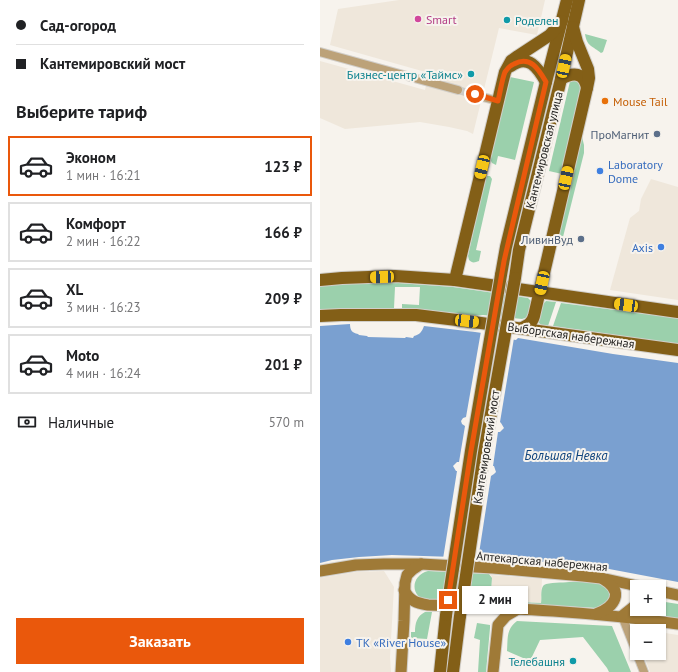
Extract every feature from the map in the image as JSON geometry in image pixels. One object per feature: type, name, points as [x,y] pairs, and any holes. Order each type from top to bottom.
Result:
[{"type":"main road","name":"Кантемировская улица","points":[[515,278],[519,250],[561,79],[567,24],[567,0]]},
{"type":"main road","name":"Кантемировская улица","points":[[501,275],[506,247],[546,82],[567,24],[579,0]]},
{"type":"main road","points":[[455,280],[505,72],[512,61],[518,56],[567,24],[577,42],[588,69],[589,78],[533,320],[529,325],[522,328]]},
{"type":"main road","points":[[505,72],[514,64],[519,62],[531,63],[539,71],[546,82]]},
{"type":"main road","points":[[561,79],[572,74],[578,74],[586,81],[587,88]]},
{"type":"main road","name":"Кантемировский мост","points":[[440,672],[446,615],[471,451],[501,275]]},
{"type":"main road","points":[[320,280],[395,276],[455,280],[678,312]]},
{"type":"main road","name":"Кантемировский мост","points":[[453,672],[484,453],[515,278]]},
{"type":"main road","name":"Выборгская набережная","points":[[320,316],[416,315],[678,350]]},
{"type":"street","points":[[320,52],[458,90]]},
{"type":"street","points":[[475,94],[498,101]]},
{"type":"street","name":"Аптекарская набережная","points":[[320,571],[384,564],[421,564],[548,572],[601,578],[630,584]]},
{"type":"street","points":[[401,672],[405,583],[407,575],[421,564]]},
{"type":"street","points":[[601,578],[612,585],[616,593],[622,616],[644,672]]},
{"type":"street","points":[[404,590],[407,596],[419,604],[622,616],[678,624]]},
{"type":"street","points":[[594,614],[607,609],[614,600],[616,593]]},
{"type":"street","points":[[666,593],[678,595]]},
{"type":"street","points":[[404,621],[413,612],[428,605]]},
{"type":"street","points":[[481,607],[498,625]]},
{"type":"street","points":[[493,672],[498,625],[506,616],[519,609]]},
{"type":"street","points":[[622,616],[630,610]]},
{"type":"street","points":[[643,616],[646,619]]},
{"type":"shaded area","points":[[399,0],[545,0],[537,35],[499,28],[473,134],[467,131],[420,122],[345,129],[320,118],[320,61],[425,90],[429,73],[330,45],[338,9]]},
{"type":"shaded area","points":[[651,179],[678,187],[678,300],[610,290],[630,218],[639,211],[641,199]]},
{"type":"shaded area","points":[[384,571],[394,587],[390,657],[391,672],[320,672],[320,578],[356,572]]},
{"type":"shaded area","points":[[491,575],[542,579],[541,603],[493,600],[491,591]]},
{"type":"shaded area","points":[[666,633],[678,635],[678,672],[650,672],[646,660],[666,660]]},
{"type":"green space","points":[[585,34],[607,40],[603,52],[601,53],[589,44]]},
{"type":"green space","points":[[510,77],[534,82],[515,160],[498,156],[496,165],[492,163],[490,159]]},
{"type":"green space","points":[[571,77],[583,83],[562,174],[549,171]]},
{"type":"green space","points":[[582,137],[584,153],[562,241],[557,240]]},
{"type":"green space","points":[[490,176],[492,179],[476,250],[481,251],[479,261],[471,262],[468,256],[485,177]]},
{"type":"green space","points":[[399,283],[453,287],[528,298],[532,302],[528,317],[522,319],[483,315],[475,316],[402,308],[402,304],[419,305],[420,287],[395,287],[394,308],[320,310],[320,286]]},
{"type":"green space","points":[[546,301],[556,302],[548,326],[540,324],[538,320],[543,304]]},
{"type":"green space","points":[[561,303],[678,318],[678,344],[553,326]]},
{"type":"green space","points":[[428,571],[489,574],[492,578],[491,591],[494,596],[494,601],[541,603],[544,585],[569,582],[594,582],[600,584],[609,590],[610,597],[607,604],[597,608],[428,601],[422,599],[418,595],[414,586],[418,577]]},
{"type":"green space","points":[[666,602],[678,604],[678,619],[660,616],[666,616]]},
{"type":"green space","points":[[425,612],[432,612],[427,639],[411,638],[411,632],[415,632],[417,620]]},
{"type":"green space","points":[[517,621],[612,626],[631,672],[609,672],[583,637],[540,640],[530,661],[507,651],[509,631],[513,624]]},
{"type":"green space","points":[[477,623],[490,625],[486,672],[478,672],[480,640],[474,638]]},
{"type":"water","name":"Большая Невка","points":[[350,324],[351,330],[354,333],[368,337],[413,338],[420,333],[424,326],[482,333],[484,335],[516,340],[518,338],[678,363],[678,582],[588,565],[486,558],[392,555],[332,560],[320,563],[320,326]]},
{"type":"pier","points":[[481,331],[514,338],[500,422],[504,428],[498,432],[493,466],[496,472],[491,476],[478,560],[443,559],[457,471],[453,466],[459,462],[465,426],[461,421],[466,417]]},
{"type":"tunnel","points":[[458,90],[475,95]]},
{"type":"place","name":"Smart","points":[[418,19]]},
{"type":"place","name":"Роделен","points":[[507,20]]},
{"type":"place","name":"Бизнес-центр «Таймс»","points":[[471,74]]},
{"type":"place","name":"Mouse Tail","points":[[605,101]]},
{"type":"place","name":"ПроМагнит","points":[[657,134]]},
{"type":"place","name":"Laboratory Dome","points":[[600,171]]},
{"type":"place","name":"ЛивинВуд","points":[[581,239]]},
{"type":"place","name":"Axis","points":[[661,247]]},
{"type":"place","name":"ТК «River House»","points":[[348,642]]},
{"type":"place","name":"Телебашня","points":[[573,661]]},
{"type":"route","points":[[448,600],[498,289],[506,247],[546,82],[539,71],[531,63],[519,62],[514,64],[505,72],[498,101],[475,94]]}]
